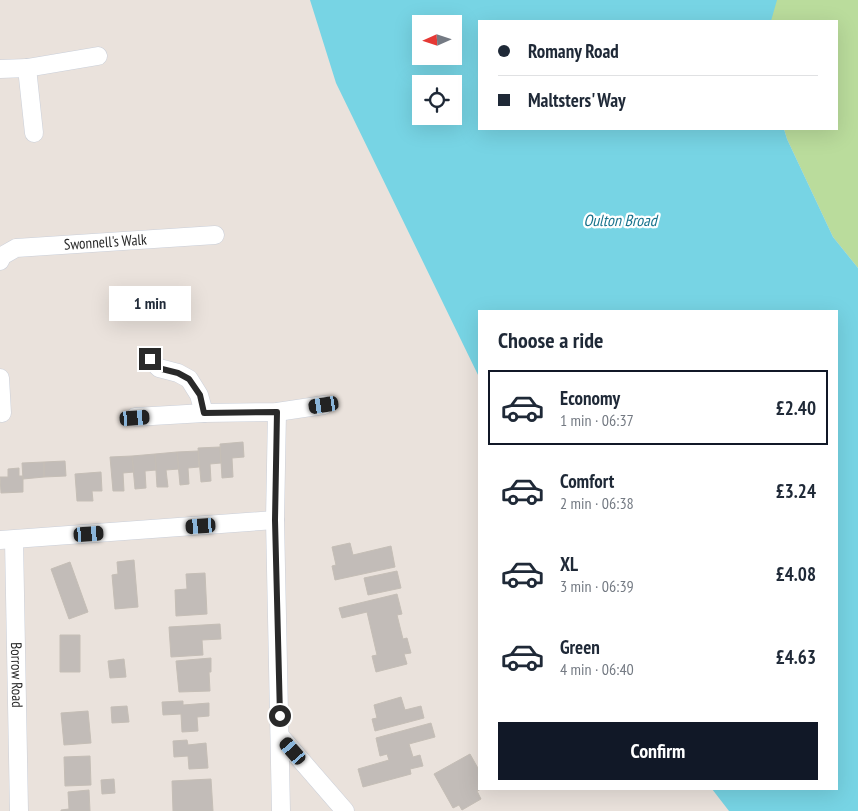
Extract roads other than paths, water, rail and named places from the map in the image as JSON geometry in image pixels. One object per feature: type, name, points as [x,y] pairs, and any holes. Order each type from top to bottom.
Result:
[{"type":"street","points":[[0,69],[27,68],[98,56]]},
{"type":"street","points":[[27,68],[34,133]]},
{"type":"street","name":"Swonnell's Walk","points":[[0,261],[2,256],[16,248],[215,235]]},
{"type":"street","points":[[150,359],[158,368],[178,373],[189,379],[200,395],[204,413]]},
{"type":"street","points":[[0,378],[2,413]]},
{"type":"street","points":[[135,418],[204,413],[277,412],[324,405]]},
{"type":"street","points":[[277,412],[275,520],[281,811]]},
{"type":"street","points":[[7,540],[275,520]]},
{"type":"street","name":"Borrow Road","points":[[7,540],[19,811]]},
{"type":"street","points":[[280,736],[345,811]]},
{"type":"water","name":"Oulton Broad","points":[[310,0],[777,0],[771,20],[478,20],[478,130],[784,130],[833,237],[858,268],[858,811],[729,811],[713,790],[838,790],[838,310],[478,310],[478,375],[336,83]]}]
